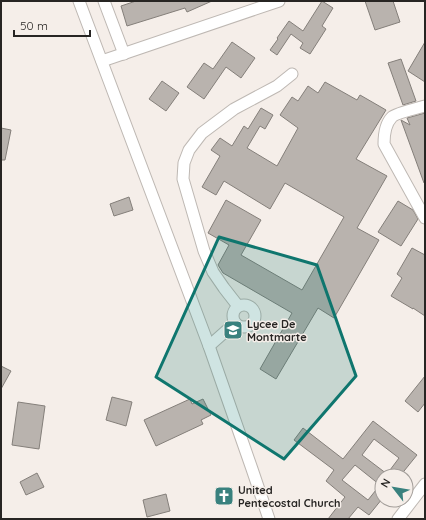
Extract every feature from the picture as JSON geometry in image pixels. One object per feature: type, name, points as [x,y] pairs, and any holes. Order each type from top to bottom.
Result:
[{"type":"street","points":[[80,1],[209,346],[269,519]]},
{"type":"street","points":[[104,1],[124,54]]},
{"type":"street","points":[[102,61],[279,1]]},
{"type":"street","points":[[238,306],[213,272],[204,251],[183,179],[184,163],[189,150],[202,134],[234,109],[277,86],[292,74]]},
{"type":"street","points":[[425,106],[393,116],[386,129],[384,144],[425,218]]},
{"type":"street","points":[[238,306],[249,306],[252,308],[255,316],[254,320],[249,326],[242,327],[235,323],[232,316],[238,306]]},
{"type":"street","points":[[209,346],[235,323]]},
{"type":"street","points":[[398,519],[425,484]]},
{"type":"highlighted area","points":[[219,237],[317,265],[356,376],[284,459],[156,377]]},
{"type":"building","points":[[136,1],[212,1],[187,12],[185,8],[127,26],[121,6]]},
{"type":"building","points":[[322,1],[333,8],[322,26],[326,29],[310,54],[300,48],[303,43],[291,34],[277,55],[270,50],[289,21],[303,31]]},
{"type":"building","points":[[365,1],[393,1],[400,22],[375,30]]},
{"type":"building","points":[[232,42],[255,58],[241,78],[226,67],[204,99],[187,87],[204,63],[213,69]]},
{"type":"building","points":[[425,42],[425,82],[408,71]]},
{"type":"building","points":[[401,59],[416,101],[403,105],[388,63]]},
{"type":"building","points":[[162,81],[179,93],[166,111],[149,99]]},
{"type":"building","points":[[325,82],[357,100],[360,95],[386,110],[356,159],[387,176],[357,228],[379,240],[334,318],[318,308],[276,379],[260,369],[292,313],[223,273],[218,265],[229,245],[208,233],[226,200],[261,220],[241,255],[302,290],[344,217],[285,183],[270,209],[224,181],[216,195],[202,187],[220,156],[211,150],[220,138],[232,146],[244,126],[248,129],[261,108],[273,115],[265,129],[260,126],[247,148],[277,166],[298,128],[280,115],[292,97],[298,101],[308,86],[318,93]]},
{"type":"building","points":[[425,113],[424,183],[401,120],[410,125],[407,118]]},
{"type":"building","points":[[1,128],[11,130],[5,160],[1,160]]},
{"type":"building","points":[[129,197],[133,210],[114,216],[110,204]]},
{"type":"building","points":[[398,201],[413,210],[418,219],[401,246],[378,232]]},
{"type":"building","points":[[412,248],[425,255],[425,316],[391,296],[402,278],[397,274]]},
{"type":"building","points":[[1,366],[11,371],[1,389]]},
{"type":"building","points":[[425,376],[425,403],[418,412],[405,401]]},
{"type":"building","points":[[112,397],[132,402],[126,426],[106,420]]},
{"type":"building","points":[[190,399],[192,404],[203,399],[211,415],[201,420],[203,424],[156,446],[144,420]]},
{"type":"building","points":[[18,402],[45,406],[39,449],[12,445]]},
{"type":"building","points":[[373,421],[417,455],[406,468],[392,468],[399,458],[374,439],[362,455],[379,468],[374,468],[374,480],[355,465],[342,480],[368,500],[374,492],[375,508],[369,515],[358,507],[348,519],[328,519],[345,497],[326,481],[334,470],[294,440],[303,428],[343,459]]},
{"type":"building","points":[[37,473],[44,487],[26,495],[20,482]]},
{"type":"building","points":[[166,494],[170,511],[147,517],[143,500]]},
{"type":"place","name":"Lycee De Montmarte","points":[[233,330]]},
{"type":"place","name":"United Pentecostal Church","points":[[224,496]]}]
